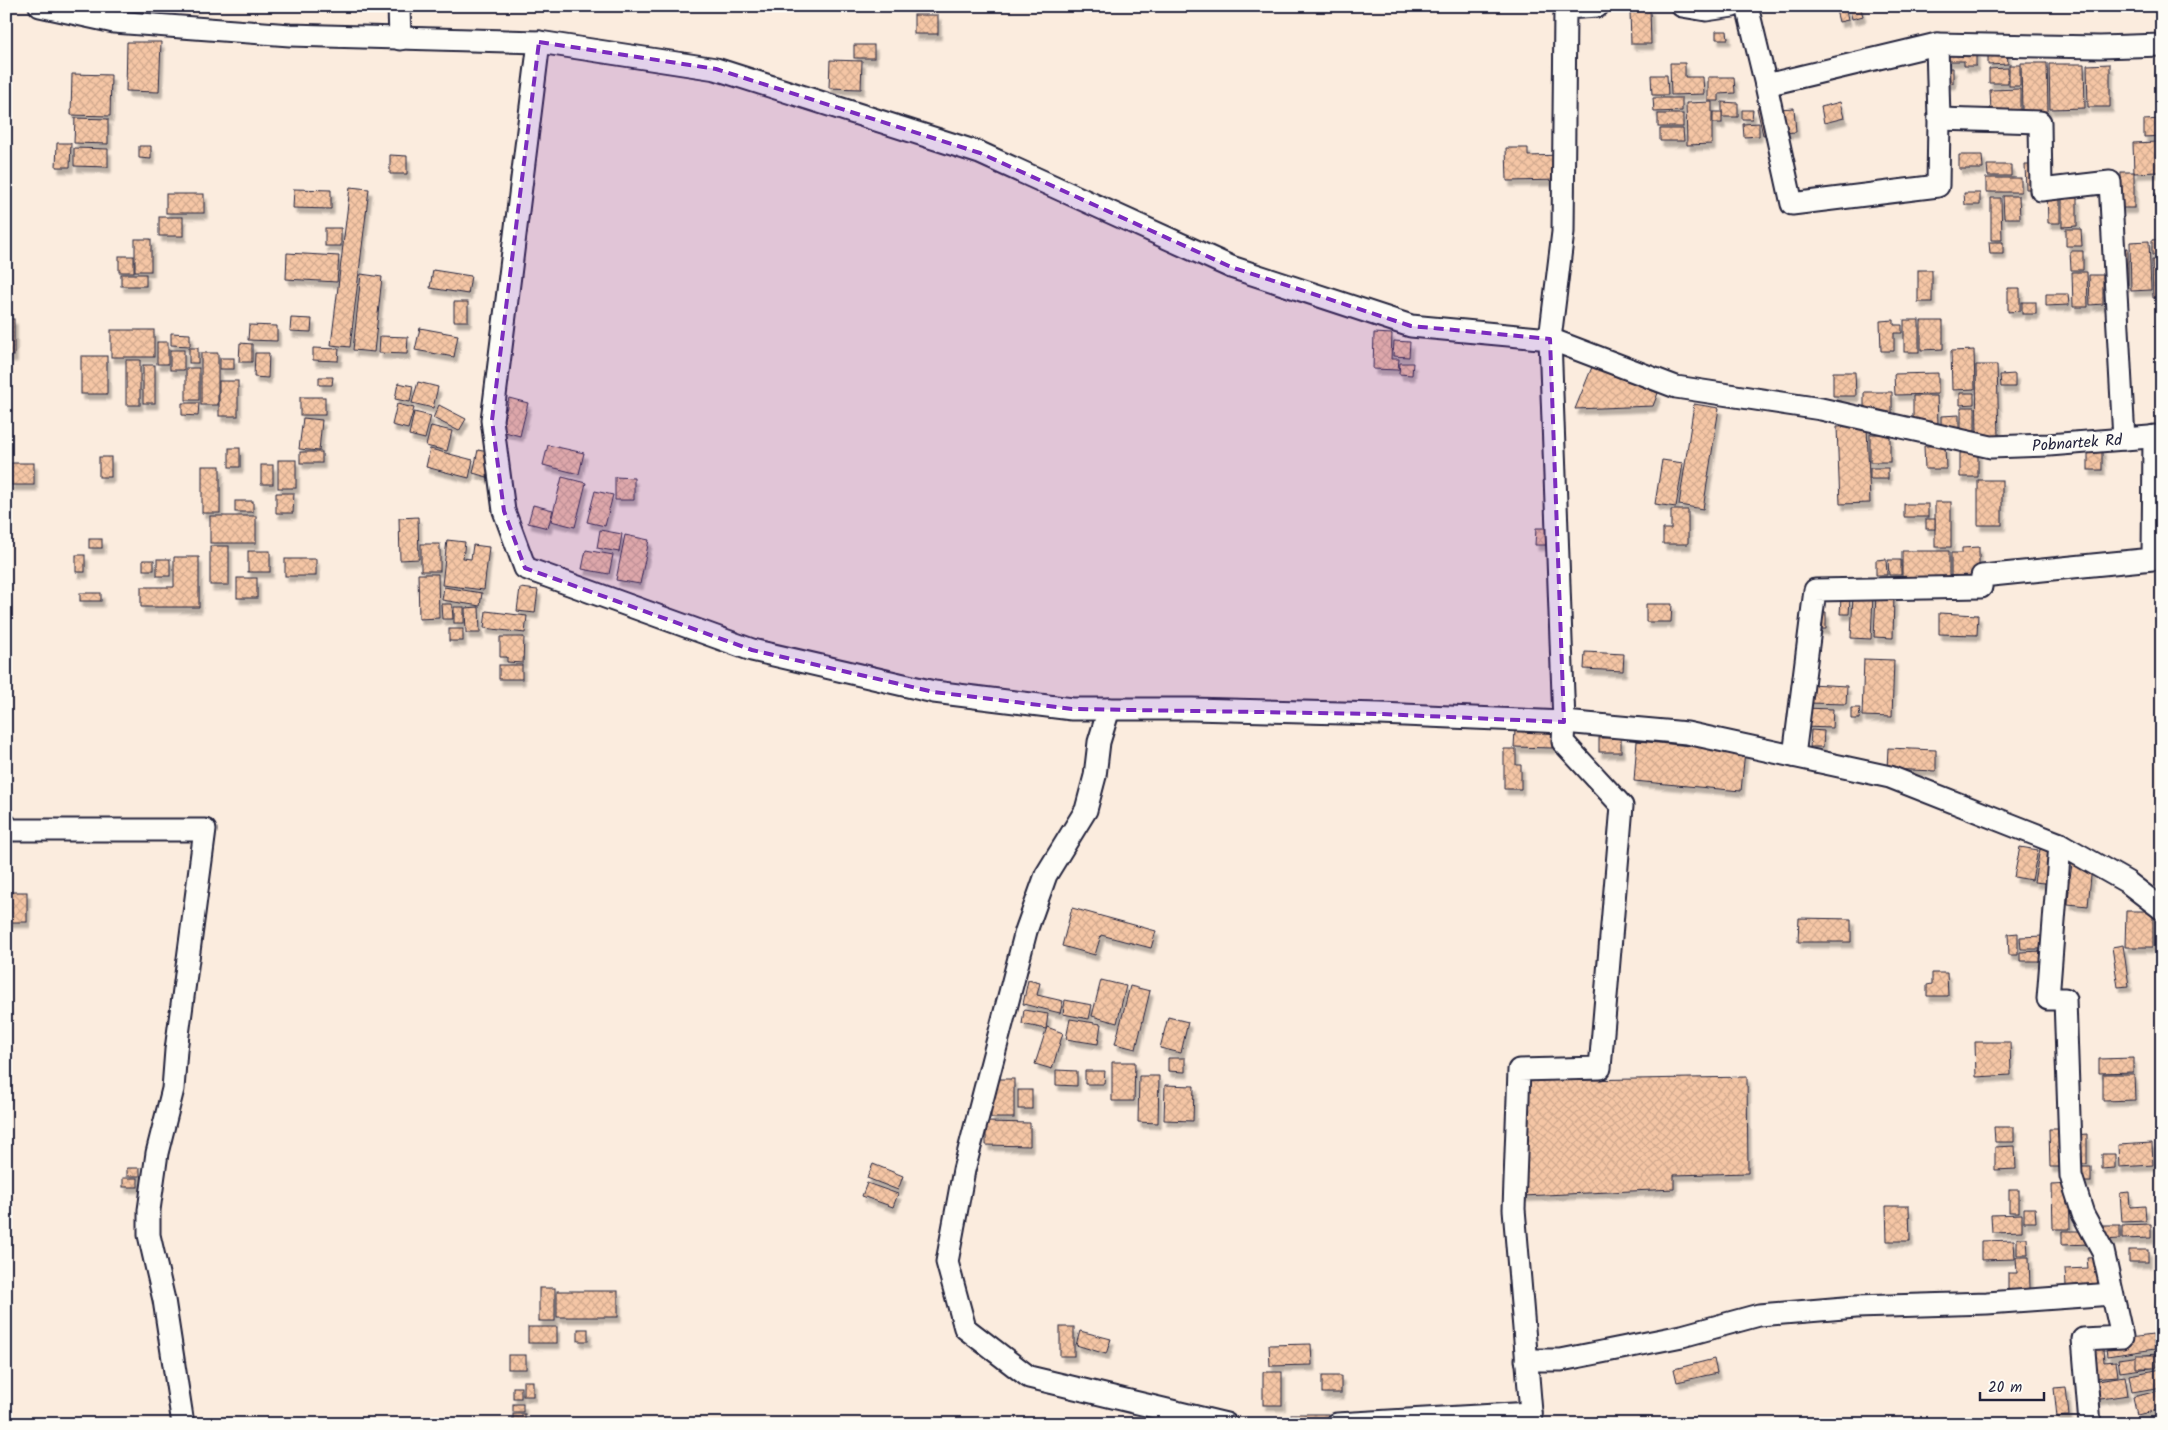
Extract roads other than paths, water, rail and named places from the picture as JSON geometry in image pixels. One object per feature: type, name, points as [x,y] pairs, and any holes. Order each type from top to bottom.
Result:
[{"type":"street","name":"Pobnartek Rd","points":[[40,6],[114,22],[290,35],[539,42],[716,69],[980,152],[1230,267],[1411,326],[1550,339],[1676,387],[1821,409],[1991,447],[2049,445],[2158,436]]},
{"type":"street","points":[[399,6],[400,39]]},
{"type":"street","points":[[1337,1424],[1531,1419],[1514,1209],[1519,1070],[1600,1068],[1622,806],[1562,742],[1564,722],[1550,339],[1563,232],[1565,8],[1598,6]]},
{"type":"street","points":[[1682,6],[1706,10],[1733,6]]},
{"type":"street","points":[[1747,6],[1792,204],[1938,186],[1940,119],[1937,44]]},
{"type":"street","points":[[539,42],[492,420],[504,511],[525,568],[752,650],[934,692],[1072,709],[1380,714],[1564,722],[1687,733],[1890,777],[2060,844],[2127,882],[2162,909]]},
{"type":"street","points":[[1766,84],[1937,44],[2100,47],[2162,45]]},
{"type":"street","points":[[1940,119],[2040,122],[2041,190],[2110,182],[2124,439]]},
{"type":"street","points":[[1794,756],[1815,590],[1981,587],[1982,576],[2153,558],[2158,436]]},
{"type":"street","points":[[1109,709],[1099,742],[1086,810],[1046,875],[1026,931],[964,1170],[947,1262],[965,1328],[1029,1377],[1226,1424]]},
{"type":"street","points":[[6,825],[8,830],[205,830],[176,1050],[173,1089],[157,1153],[149,1210],[149,1235],[164,1300],[183,1424]]},
{"type":"street","points":[[2060,844],[2048,999],[2065,999],[2071,1176],[2083,1214],[2103,1251],[2122,1337],[2083,1339],[2090,1424]]},
{"type":"street","points":[[1526,1360],[1561,1360],[1682,1336],[1759,1316],[1856,1307],[1987,1303],[2112,1294]]}]
